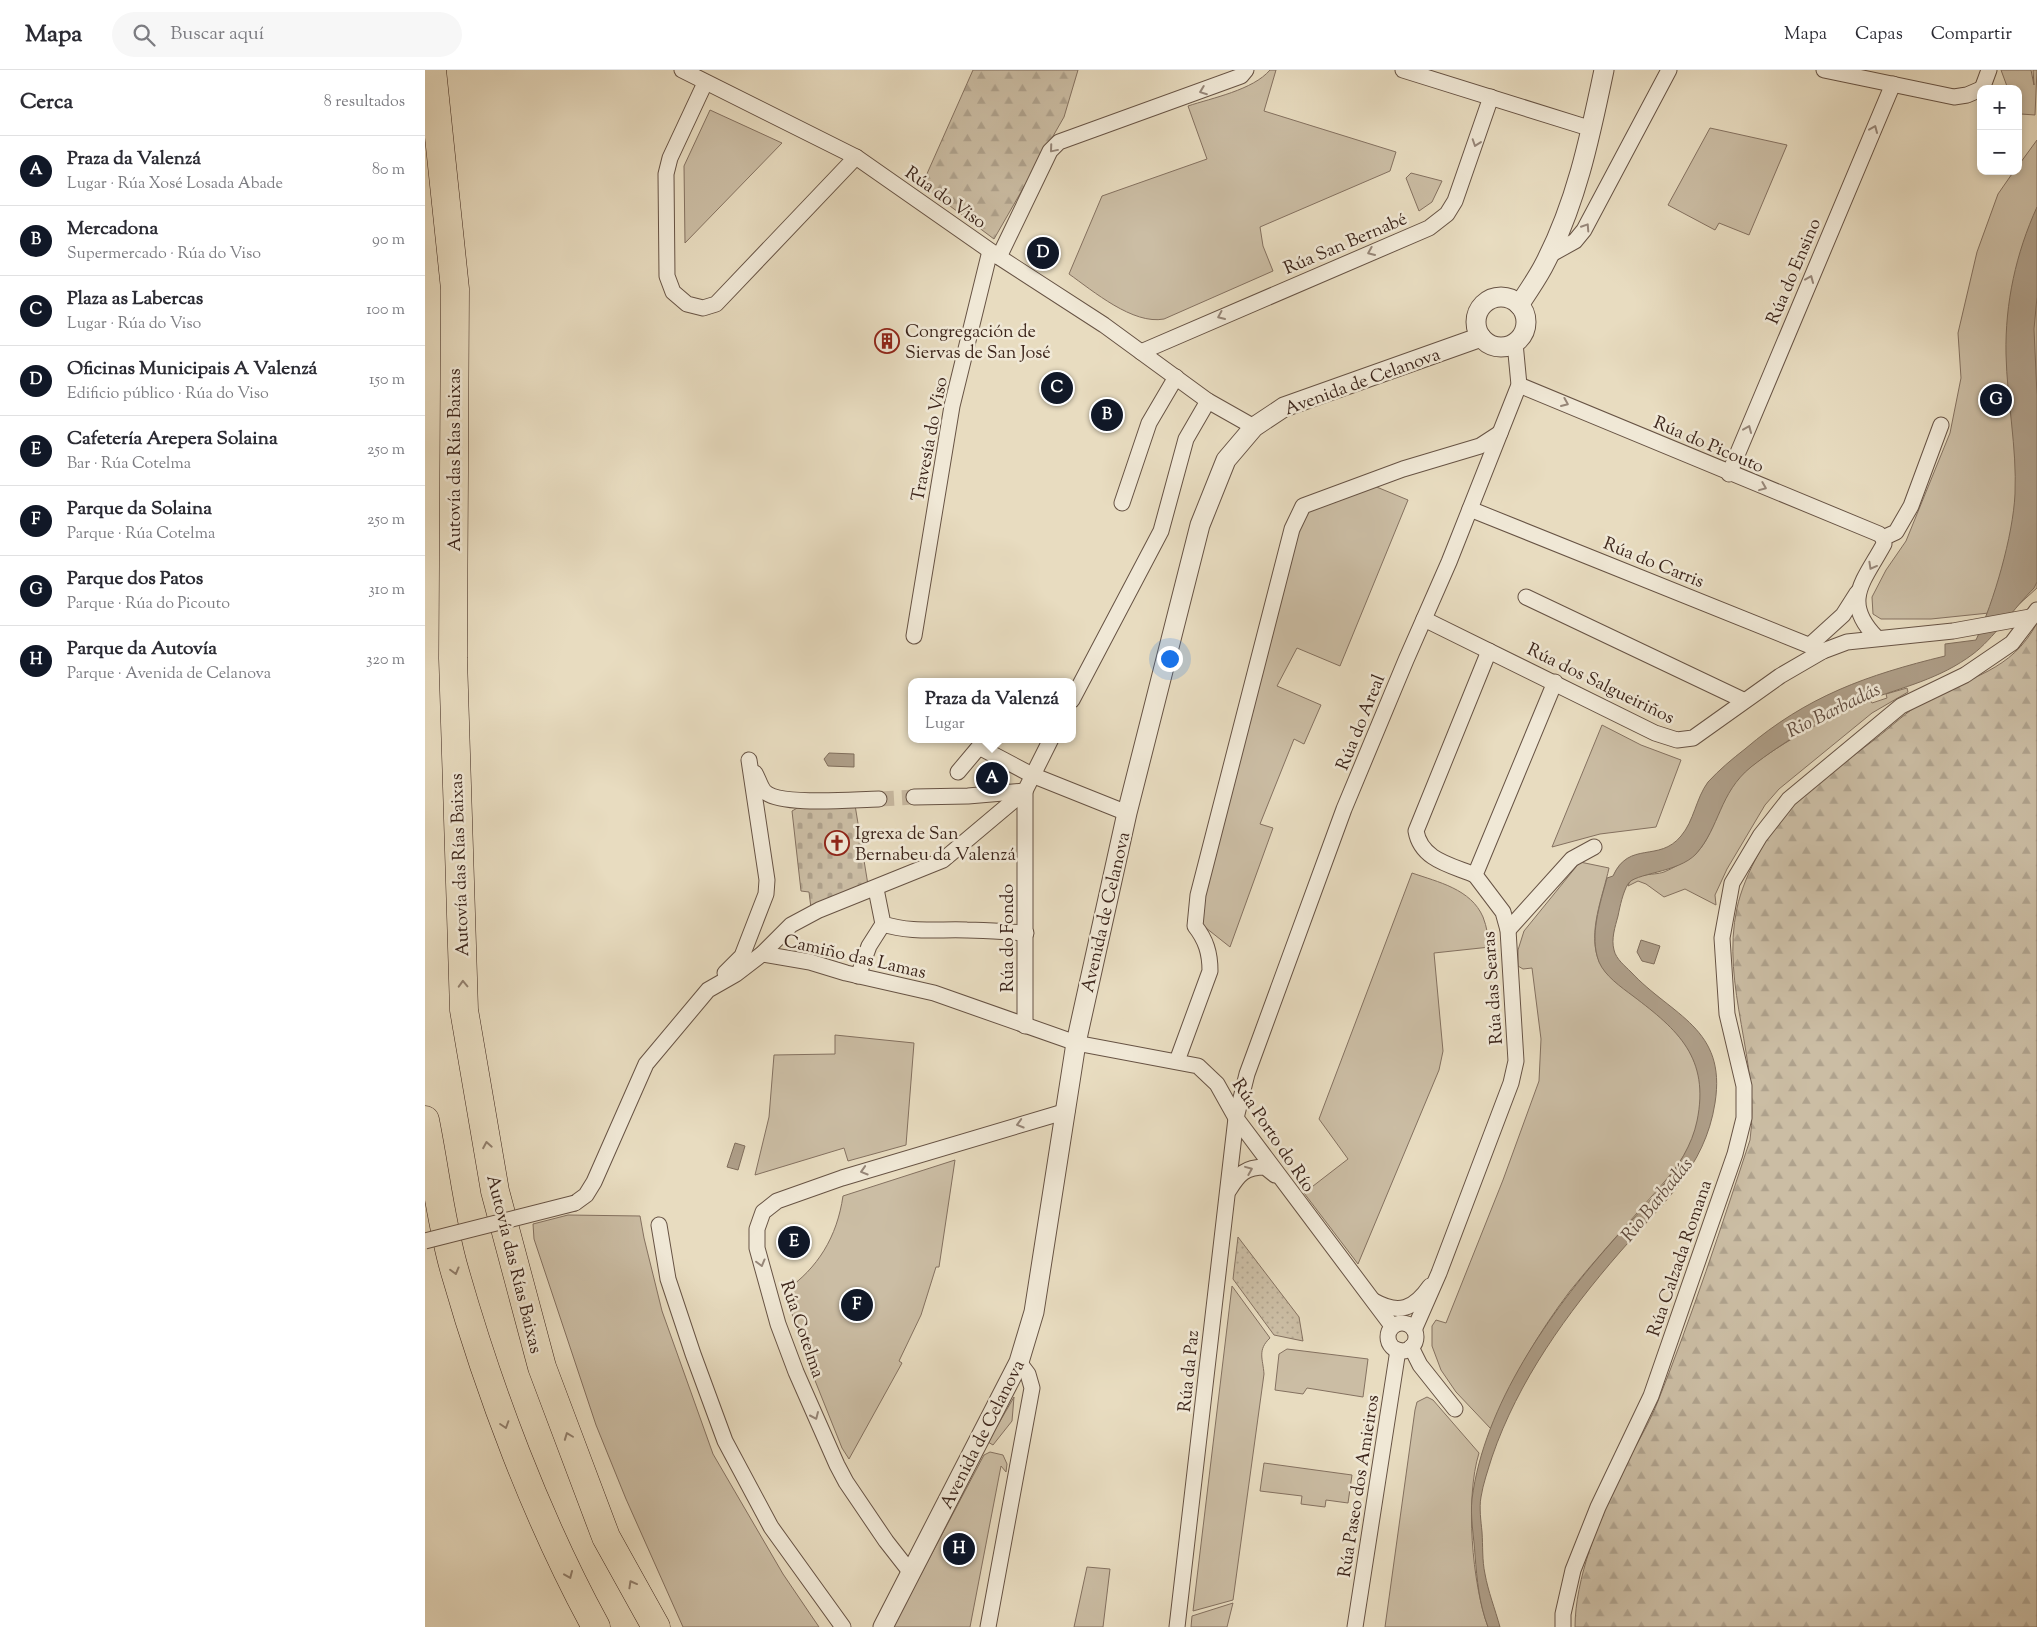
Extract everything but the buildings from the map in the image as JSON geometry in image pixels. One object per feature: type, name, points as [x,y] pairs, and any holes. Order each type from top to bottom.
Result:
[{"type":"highway","name":"Autovía das Rías Baixas","points":[[432,70],[455,289],[453,658],[464,1010],[495,1191],[542,1367],[606,1537],[656,1627]]},
{"type":"highway","points":[[425,1120],[455,1271],[508,1433],[576,1591],[596,1627]]},
{"type":"street","name":"Rúa do Viso","points":[[681,70],[856,157],[994,254],[1141,352],[1208,401],[1254,428]]},
{"type":"street","name":"Travesía do Viso","points":[[914,636],[952,406],[994,254],[1050,151],[1059,142],[1231,80],[1241,76],[1246,70]]},
{"type":"street","points":[[1403,70],[1592,129]]},
{"type":"street","points":[[1519,305],[1548,256],[1570,205],[1592,129],[1604,70]]},
{"type":"street","points":[[1548,256],[1575,241],[1585,230],[1669,70]]},
{"type":"street","points":[[1824,70],[1954,97],[1967,96],[1977,91]]},
{"type":"street","points":[[1983,85],[1989,70]]},
{"type":"street","points":[[705,83],[671,158],[666,174],[667,276],[673,292],[687,304],[703,308],[715,304],[856,157]]},
{"type":"street","name":"Rúa do Ensino","points":[[1729,474],[1893,84]]},
{"type":"street","name":"Rúa San Bernabé","points":[[1141,352],[1429,228],[1447,214],[1455,201],[1491,97]]},
{"type":"street","points":[[1504,298],[1519,305],[1524,312],[1525,326],[1524,332],[1515,343],[1501,347],[1486,343],[1481,337],[1475,322],[1481,306],[1488,301],[1504,298]]},
{"type":"street","name":"Avenida de Celanova","points":[[883,1627],[1019,1362],[1035,1312],[1076,1043],[1127,813],[1200,525],[1226,460],[1254,428],[1284,407],[1481,337]]},
{"type":"street","name":"Rúa do Areal","points":[[1236,1118],[1253,1059],[1344,809],[1470,509],[1519,385],[1515,343]]},
{"type":"street","points":[[1122,503],[1149,423],[1176,377]]},
{"type":"street","name":"Rúa do Picouto","points":[[1519,385],[1729,474],[1879,534],[1883,538]]},
{"type":"street","points":[[1076,692],[1161,531],[1186,439],[1208,401]]},
{"type":"street","points":[[1817,648],[1843,615],[1857,592],[1884,544],[1883,538],[1895,532],[1911,506],[1941,425]]},
{"type":"street","points":[[1177,1060],[1210,971],[1210,957],[1205,939],[1195,926],[1198,896],[1292,529],[1303,506],[1403,469],[1480,446],[1500,433]]},
{"type":"street","name":"Rúa do Carris","points":[[1470,509],[1817,648]]},
{"type":"street","points":[[1857,592],[1859,611],[1865,626],[1877,637]]},
{"type":"street","points":[[1526,597],[1743,700]]},
{"type":"street","name":"Rúa dos Salgueiriños","points":[[1424,618],[1655,733],[1677,740],[1693,738],[1817,648],[1877,637],[1953,631],[2034,613]]},
{"type":"street","name":"Rúa Calzada Romana","points":[[1563,1627],[1563,1614],[1573,1570],[1599,1507],[1651,1396],[1735,1154],[1744,1118],[1744,1086],[1727,1014],[1722,938],[1732,883],[1761,836],[1789,799],[1901,706],[1965,675],[2012,643],[2034,613]]},
{"type":"street","points":[[1489,650],[1416,831],[1418,843],[1423,851],[1435,858],[1475,875],[1555,682]]},
{"type":"street","points":[[762,954],[791,925],[819,910],[876,889],[943,860],[1025,790],[1049,743]]},
{"type":"street","points":[[959,772],[979,747],[1032,775],[1127,813]]},
{"type":"street","points":[[708,990],[742,956],[767,894],[767,880],[749,760],[764,791],[777,799],[879,799]]},
{"type":"street","points":[[914,797],[968,796],[1025,790]]},
{"type":"street","name":"Rúa do Fondo","points":[[1025,790],[1025,1026]]},
{"type":"street","points":[[1507,930],[1572,859],[1594,847]]},
{"type":"street","name":"Rúa das Searas","points":[[1414,1330],[1439,1272],[1511,1083],[1516,1061],[1507,930],[1503,912],[1475,875]]},
{"type":"street","points":[[858,976],[869,946],[883,924],[876,889]]},
{"type":"street","points":[[883,924],[917,931],[967,930],[1026,933]]},
{"type":"street","name":"Camiño das Lamas","points":[[425,1241],[575,1203],[586,1195],[594,1182],[646,1064],[708,990],[737,974],[762,954],[810,962],[858,976],[934,994],[1076,1043]]},
{"type":"street","name":"Rúa Porto do Río","points":[[1076,1043],[1177,1060],[1198,1066],[1217,1084],[1236,1118],[1279,1179],[1391,1326]]},
{"type":"street","name":"Rúa Cotelma","points":[[911,1573],[886,1541],[846,1482],[837,1465],[778,1324],[757,1248],[757,1229],[763,1212],[777,1200],[851,1175],[1067,1111]]},
{"type":"street","name":"Rúa da Paz","points":[[1177,1627],[1236,1118]]},
{"type":"street","points":[[1226,1196],[1238,1175],[1250,1167],[1265,1167],[1279,1179]]},
{"type":"street","points":[[659,1225],[668,1279],[725,1441],[771,1527],[843,1627]]},
{"type":"street","name":"Rúa das Searas","points":[[1369,1298],[1386,1308],[1397,1310],[1408,1307],[1424,1295],[1439,1272]]},
{"type":"street","points":[[1404,1348],[1416,1339],[1414,1330],[1404,1323],[1391,1326],[1388,1340],[1404,1348],[1455,1409]]},
{"type":"street","name":"Rúa Paseo dos Amieiros","points":[[1355,1627],[1404,1348]]},
{"type":"street","points":[[988,1627],[1032,1388],[1029,1374],[1019,1362]]},
{"type":"green space","points":[[973,70],[1078,70],[1064,117],[994,239],[922,185]]},
{"type":"green space","points":[[1270,70],[1276,70],[1264,111],[1396,152],[1390,171],[1260,227],[1263,246],[1273,271],[1164,319],[1139,317],[1127,312],[1101,297],[1069,274],[1102,196],[1207,159],[1188,106],[1243,88],[1263,77]]},
{"type":"green space","points":[[2001,70],[2031,70],[2034,85],[2033,70],[2037,70],[2035,115],[2022,114],[2022,85],[2007,85]]},
{"type":"green space","points":[[710,110],[782,143],[685,243],[684,166]]},
{"type":"green space","points":[[1710,128],[1787,145],[1749,235],[1719,223],[1715,230],[1668,205]]},
{"type":"green space","points":[[2037,140],[2037,588],[2016,607],[1989,613],[1931,619],[1881,619],[1873,614],[1872,597],[1886,570],[1906,541],[1950,433],[1961,378],[1958,333],[1977,252],[1998,194],[2011,175],[2022,175],[2022,161]]},
{"type":"green space","points":[[1411,173],[1442,181],[1432,202],[1419,211],[1406,178]]},
{"type":"green space","points":[[1367,483],[1408,500],[1340,666],[1297,648],[1277,686],[1321,705],[1304,744],[1294,739],[1260,824],[1273,828],[1230,947],[1201,924],[1219,809],[1303,506]]},
{"type":"green space","points":[[2037,623],[2037,1627],[1575,1627],[1579,1589],[1597,1530],[1612,1493],[1650,1420],[1671,1369],[1750,1140],[1752,1111],[1750,1082],[1733,966],[1733,937],[1737,908],[1745,881],[1759,852],[1776,825],[1795,803],[1814,786],[1918,705],[2002,663],[2027,639]]},
{"type":"green space","points":[[1907,688],[1908,692],[1872,713],[1779,789],[1765,805],[1727,869],[1715,895],[1716,905],[1685,889],[1664,897],[1646,884],[1638,881],[1628,886],[1638,876],[1664,872],[1694,855],[1706,841],[1732,785],[1742,774],[1775,749],[1836,714],[1869,699],[1872,703],[1887,698],[1886,694]]},
{"type":"green space","points":[[1602,725],[1641,745],[1681,760],[1656,827],[1600,834],[1552,847]]},
{"type":"green space","points":[[855,805],[868,885],[811,908],[809,892],[801,891],[792,811],[799,807]]},
{"type":"green space","points":[[1580,862],[1609,868],[1595,927],[1596,950],[1599,961],[1605,969],[1661,1017],[1685,1044],[1699,1075],[1701,1101],[1699,1115],[1691,1143],[1678,1164],[1579,1280],[1547,1323],[1516,1375],[1491,1429],[1456,1392],[1441,1370],[1432,1346],[1432,1326],[1436,1320],[1446,1323],[1503,1180],[1539,1081],[1541,1039],[1532,968],[1523,969],[1518,966],[1518,950],[1524,931]]},
{"type":"green space","points":[[1412,873],[1443,883],[1471,900],[1478,907],[1483,917],[1490,947],[1434,953],[1443,1051],[1439,1070],[1358,1264],[1304,1193],[1348,1159],[1319,1119]]},
{"type":"green space","points":[[835,1035],[914,1043],[906,1145],[848,1161],[844,1148],[755,1175],[769,1117],[774,1055],[835,1054]]},
{"type":"green space","points":[[955,1160],[939,1267],[936,1267],[921,1315],[899,1361],[902,1363],[849,1459],[842,1448],[804,1353],[785,1291],[807,1272],[824,1250],[836,1225],[843,1196]]},
{"type":"green space","points":[[568,1215],[640,1216],[662,1311],[713,1454],[783,1574],[819,1627],[683,1627],[626,1499],[596,1425],[534,1239],[533,1224]]},
{"type":"green space","points":[[1238,1237],[1299,1317],[1303,1341],[1274,1335],[1233,1279]]},
{"type":"green space","points":[[1232,1286],[1270,1338],[1262,1351],[1264,1374],[1233,1600],[1193,1611]]},
{"type":"green space","points":[[1287,1349],[1368,1359],[1363,1397],[1307,1388],[1303,1394],[1275,1390],[1279,1354]]},
{"type":"green space","points":[[1014,1397],[1012,1421],[993,1445],[988,1442]]},
{"type":"green space","points":[[1427,1397],[1433,1400],[1479,1453],[1472,1493],[1472,1540],[1478,1588],[1488,1627],[1385,1627],[1415,1410],[1417,1402]]},
{"type":"green space","points":[[990,1452],[1003,1455],[1007,1464],[1006,1472],[1001,1466],[970,1627],[893,1627],[984,1455]]},
{"type":"green space","points":[[1264,1463],[1352,1475],[1348,1503],[1326,1500],[1325,1507],[1301,1504],[1302,1496],[1260,1491]]},
{"type":"green space","points":[[1087,1567],[1110,1569],[1103,1627],[1074,1627]]},
{"type":"green space","points":[[1233,1603],[1227,1627],[1191,1627],[1192,1616]]},
{"type":"water","name":"Rio Barbadás","points":[[2037,207],[2037,297],[2034,329],[2037,395],[2037,582],[2034,588],[1988,640],[1960,663],[1934,676],[1865,701],[1836,714],[1791,739],[1751,767],[1732,788],[1704,844],[1696,854],[1679,865],[1632,880],[1625,891],[1614,933],[1613,946],[1615,953],[1626,967],[1679,1013],[1705,1040],[1713,1057],[1717,1078],[1715,1103],[1710,1126],[1702,1147],[1691,1166],[1665,1201],[1600,1275],[1563,1324],[1530,1375],[1503,1429],[1487,1472],[1480,1501],[1484,1569],[1500,1627],[1488,1627],[1480,1600],[1472,1520],[1472,1499],[1479,1464],[1490,1429],[1505,1395],[1543,1330],[1588,1270],[1674,1171],[1692,1139],[1697,1121],[1700,1099],[1699,1080],[1687,1048],[1664,1021],[1609,977],[1599,962],[1596,952],[1595,931],[1607,878],[1613,876],[1627,858],[1663,849],[1672,844],[1685,830],[1708,782],[1735,757],[1791,715],[1815,701],[1864,680],[1945,656],[1945,644],[1976,640],[1989,607],[2011,529],[2015,476],[2006,354],[2007,316],[2018,260]]},
{"type":"water","points":[[829,753],[854,754],[854,767],[828,766],[824,759]]},
{"type":"water","points":[[1641,940],[1660,946],[1654,964],[1642,961],[1637,952]]},
{"type":"water","points":[[735,1143],[745,1146],[738,1170],[727,1167]]},
{"type":"tunnel","points":[[879,799],[914,797]]},
{"type":"place","name":"Oficinas Municipais A Valenzá","points":[[1043,253]]},
{"type":"place","name":"Congregación de Siervas de San José","points":[[887,341]]},
{"type":"place","name":"Plaza as Labercas","points":[[1057,388]]},
{"type":"place","name":"Parque dos Patos","points":[[1996,400]]},
{"type":"place","name":"Mercadona","points":[[1107,415]]},
{"type":"place","name":"Praza da Valenzá","points":[[992,778]]},
{"type":"place","name":"Igrexa de San Bernabeu da Valenzá","points":[[837,843]]},
{"type":"place","name":"Cafetería Arepera Solaina","points":[[794,1242]]},
{"type":"place","name":"Parque da Solaina","points":[[857,1305]]},
{"type":"place","name":"Parque da Autovía","points":[[959,1549]]}]
